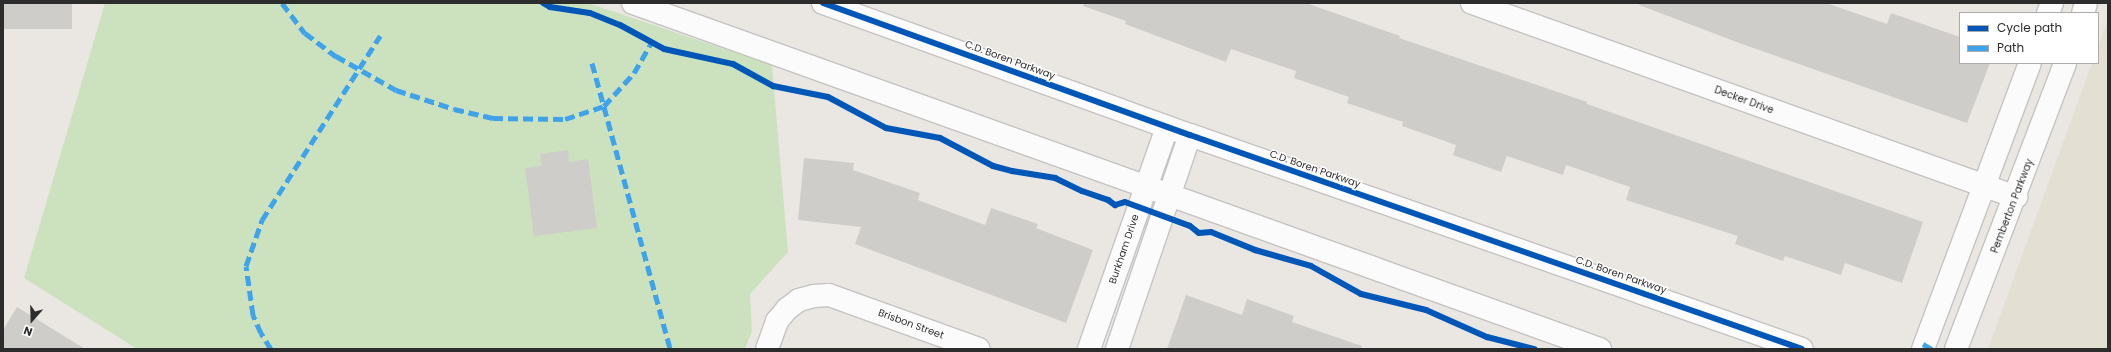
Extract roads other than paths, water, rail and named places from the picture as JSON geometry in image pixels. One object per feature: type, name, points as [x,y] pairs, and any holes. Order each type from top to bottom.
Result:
[{"type":"street","points":[[633,3],[1600,349]]},
{"type":"street","name":"C.D. Boren Parkway","points":[[823,3],[1167,127],[1802,349]]},
{"type":"street","name":"Decker Drive","points":[[1472,3],[2016,197]]},
{"type":"street","points":[[1923,349],[2030,64]]},
{"type":"street","name":"Pemberton Parkway","points":[[1956,349],[2016,197],[2065,64]]},
{"type":"street","name":"Burkham Drive","points":[[1089,349],[1167,127]]},
{"type":"street","points":[[1117,349],[1190,135]]},
{"type":"street","name":"Brisbon Street","points":[[767,349],[778,321],[787,309],[799,300],[814,296],[829,296],[844,300],[979,349]]}]
